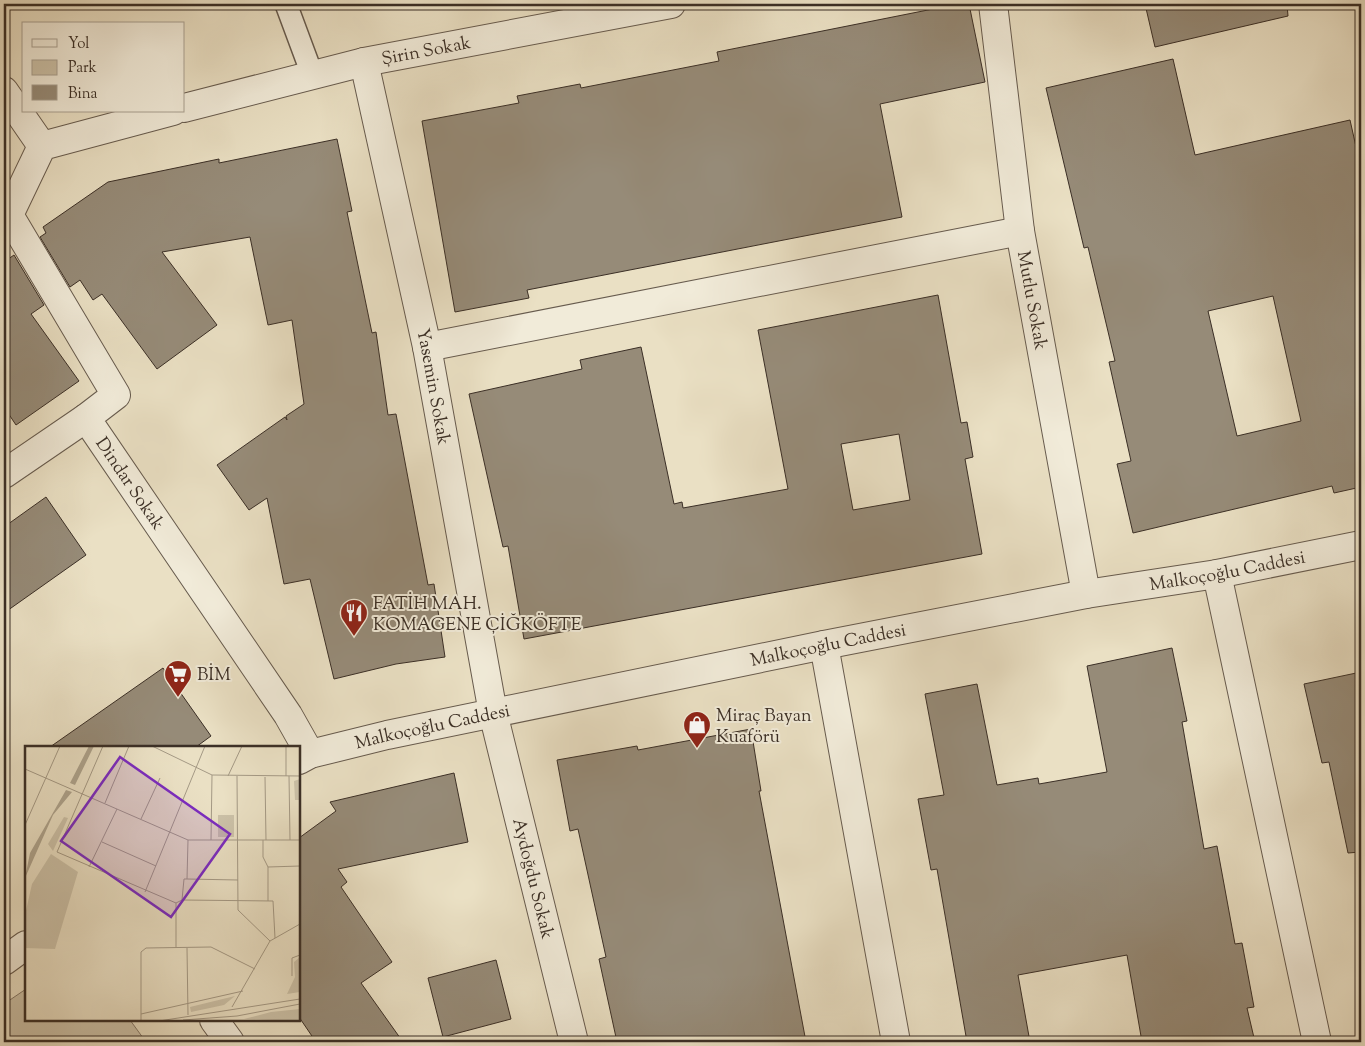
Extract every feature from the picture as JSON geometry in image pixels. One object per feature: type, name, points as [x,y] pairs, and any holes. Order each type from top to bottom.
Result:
[{"type":"street","name":"Şirin Sokak","points":[[185,108],[364,62],[671,4]]},
{"type":"street","name":"Mutlu Sokak","points":[[994,4],[1020,231],[1086,594]]},
{"type":"street","name":"Yasemin Sokak","points":[[364,62],[427,347],[493,713]]},
{"type":"street","points":[[4,91],[42,146]]},
{"type":"street","points":[[6,217],[42,146],[169,112]]},
{"type":"street","name":"Dindar Sokak","points":[[6,217],[116,395],[86,418],[288,715],[300,746]]},
{"type":"street","points":[[427,347],[1020,231]]},
{"type":"street","points":[[4,474],[86,418]]},
{"type":"street","name":"Malkoçoğlu Caddesi","points":[[304,757],[387,735],[824,645],[1086,594],[1217,574],[1361,546]]},
{"type":"street","points":[[1217,574],[1317,1042]]},
{"type":"street","points":[[824,645],[896,1042]]},
{"type":"street","name":"Aydoğdu Sokak","points":[[493,713],[574,1042]]},
{"type":"street","points":[[4,961],[25,946]]},
{"type":"street","points":[[215,1021],[230,1042]]},
{"type":"lane","points":[[286,4],[312,74]]},
{"type":"green space","points":[[25,990],[25,1021],[131,1021],[146,1042],[4,1042],[4,1004]]},
{"type":"building","points":[[958,4],[969,4],[985,82],[880,104],[902,217],[527,290],[529,298],[455,312],[422,121],[519,103],[517,96],[580,84],[581,88],[719,61],[717,52]]},
{"type":"building","points":[[1145,4],[1287,4],[1288,16],[1155,47]]},
{"type":"building","points":[[1173,59],[1195,155],[1350,120],[1361,169],[1361,487],[1334,493],[1332,486],[1133,533],[1117,464],[1131,461],[1109,362],[1115,361],[1088,247],[1084,248],[1046,88]],"holes":[[[1273,296],[1301,421],[1237,436],[1208,311]]]},
{"type":"building","points":[[337,139],[352,211],[347,212],[372,333],[376,332],[388,415],[396,414],[428,585],[434,584],[445,657],[396,664],[334,679],[310,579],[284,584],[267,498],[249,510],[217,465],[285,417],[287,420],[286,416],[304,404],[292,320],[268,325],[250,237],[162,252],[217,325],[157,369],[102,294],[93,300],[80,280],[70,287],[40,237],[46,233],[43,227],[108,182],[219,159],[219,163]]},
{"type":"building","points":[[14,255],[44,305],[31,314],[79,381],[16,425],[4,407],[4,262]]},
{"type":"building","points":[[938,295],[961,423],[967,422],[973,457],[965,459],[982,554],[524,639],[508,546],[503,547],[469,394],[582,369],[580,360],[641,347],[674,504],[682,502],[683,508],[788,489],[758,330]],"holes":[[[899,434],[910,500],[853,510],[841,444]]]},
{"type":"building","points":[[46,497],[86,555],[4,613],[4,527]]},
{"type":"building","points":[[1172,648],[1187,721],[1182,722],[1204,849],[1217,846],[1235,944],[1242,943],[1254,1007],[1247,1008],[1255,1042],[1142,1042],[1127,955],[1018,975],[1030,1042],[967,1042],[937,869],[931,870],[918,799],[944,795],[925,694],[977,684],[997,785],[1038,778],[1039,784],[1107,772],[1087,666]]},
{"type":"building","points":[[163,668],[211,736],[197,746],[51,746]]},
{"type":"building","points":[[1361,672],[1361,852],[1348,853],[1329,762],[1322,763],[1304,684]]},
{"type":"building","points":[[751,729],[761,791],[759,791],[806,1042],[617,1042],[599,959],[606,957],[578,829],[570,831],[557,760],[637,746],[638,750]]},
{"type":"building","points":[[454,773],[468,842],[338,869],[347,882],[341,887],[392,962],[361,983],[403,1042],[316,1042],[300,1018],[300,837],[336,811],[330,802]]},
{"type":"building","points":[[496,960],[511,1019],[443,1037],[428,978]]},
{"type":"place","name":"FATİH MAH. KOMAGENE ÇİĞKÖFTE","points":[[354,637]]},
{"type":"place","name":"BİM","points":[[178,698]]},
{"type":"place","name":"Miraç Bayan Kuaförü","points":[[697,749]]}]
